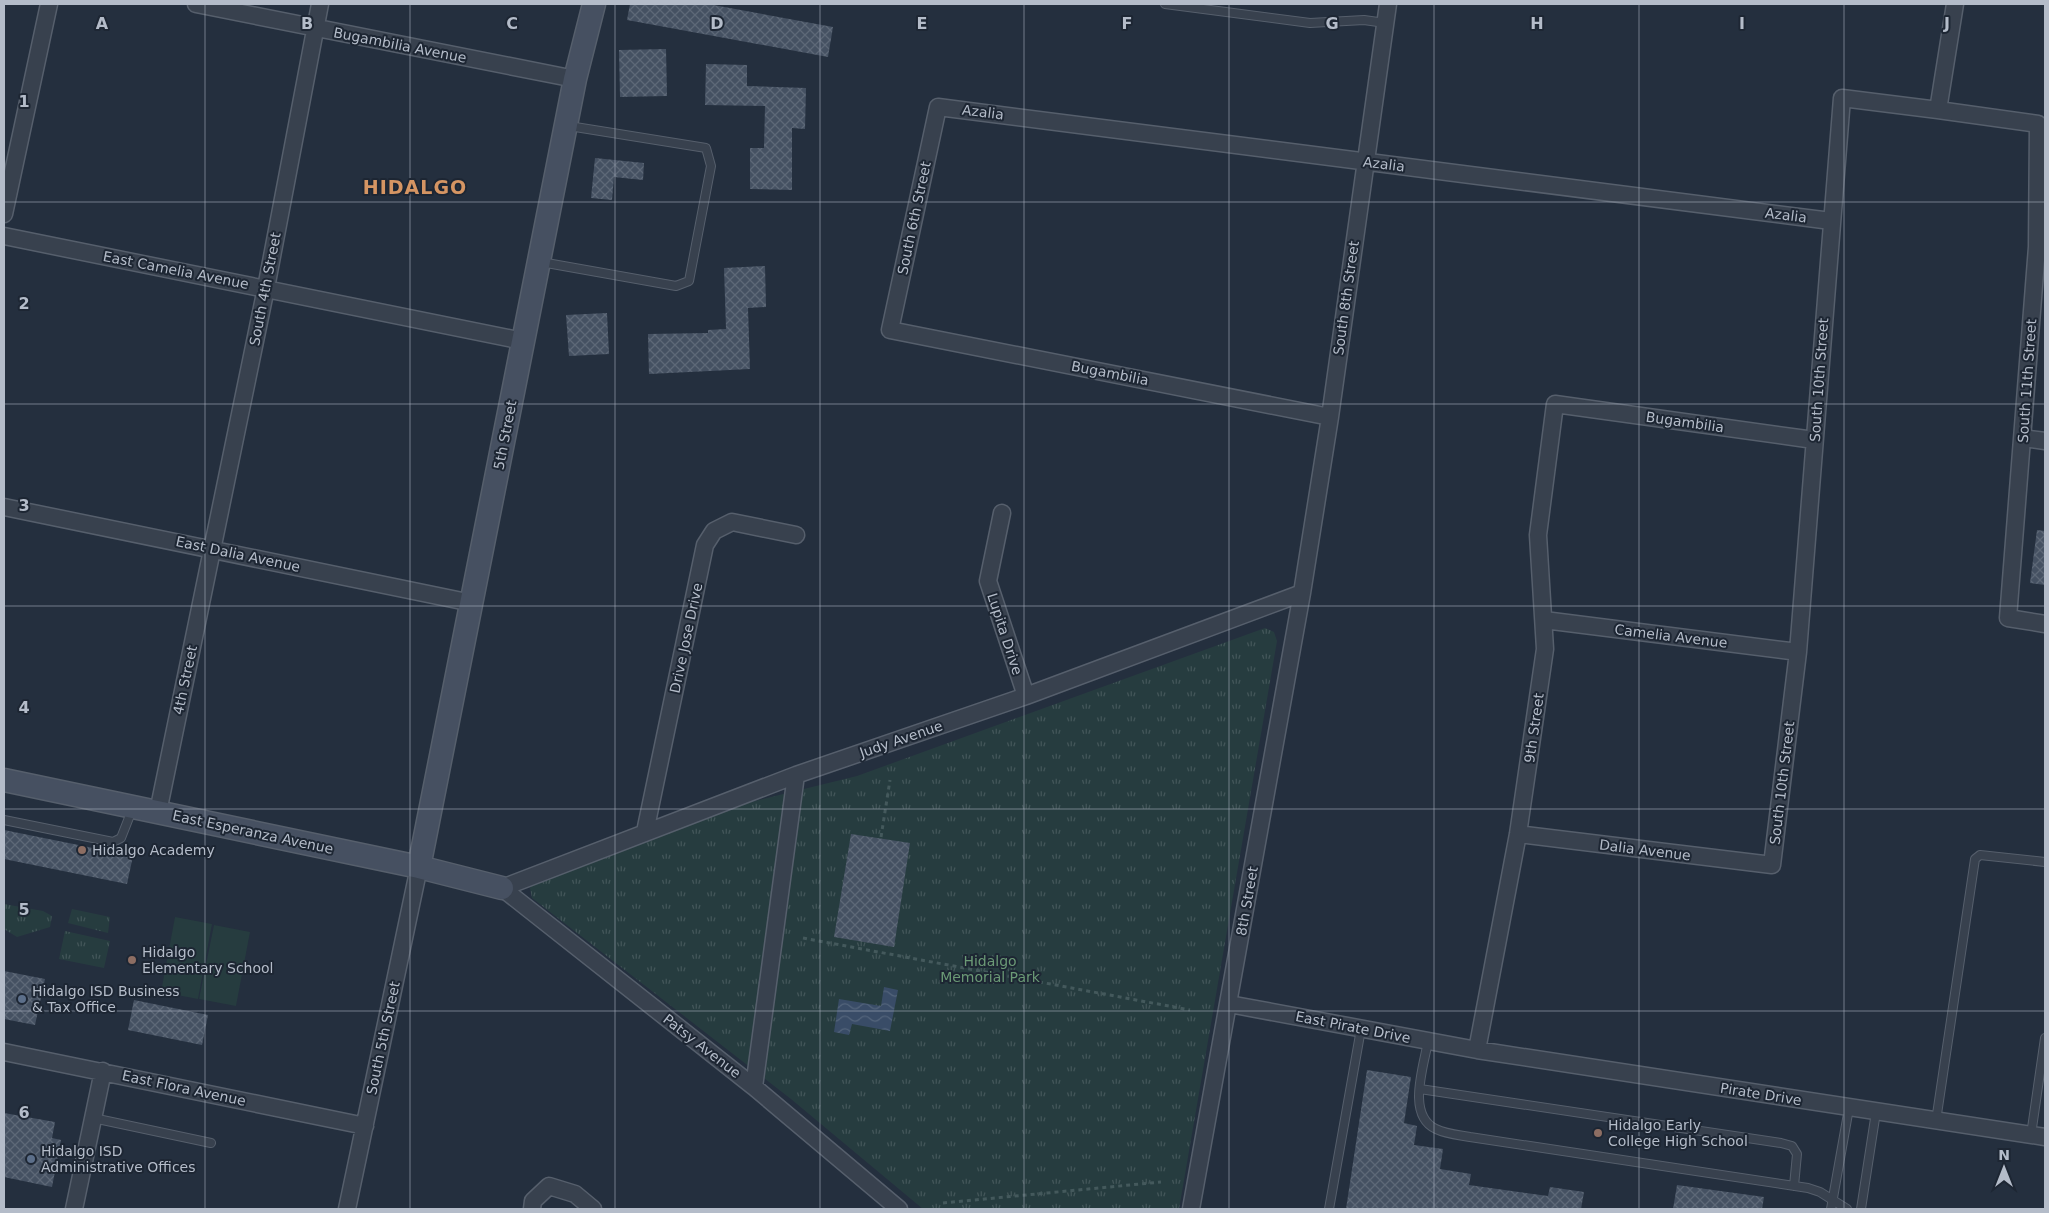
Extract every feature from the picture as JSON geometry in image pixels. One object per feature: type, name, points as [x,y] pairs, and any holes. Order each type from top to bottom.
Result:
[{"type":"street","points":[[4,214],[49,4]]},
{"type":"street","name":"Bugambilia Avenue","points":[[196,4],[576,79]]},
{"type":"street","points":[[315,28],[320,4]]},
{"type":"street","name":"5th Street","points":[[419,867],[576,79],[594,4]]},
{"type":"street","name":"South 8th Street","points":[[1302,593],[1330,417],[1364,162],[1388,4]]},
{"type":"street","points":[[1938,110],[1955,4]]},
{"type":"street","name":"South 4th Street","points":[[212,548],[266,288],[315,28]]},
{"type":"street","name":"South 10th Street","points":[[1772,865],[1798,652],[1842,98],[1938,110]]},
{"type":"street","name":"Azalia","points":[[938,107],[1831,220]]},
{"type":"street","name":"South 6th Street","points":[[890,330],[938,107]]},
{"type":"street","name":"South 11th Street","points":[[1938,110],[2042,125],[2041,248],[2008,618],[2045,624]]},
{"type":"street","name":"East Camelia Avenue","points":[[4,236],[524,341]]},
{"type":"street","name":"Bugambilia","points":[[890,330],[1330,417]]},
{"type":"street","name":"Bugambilia","points":[[1555,404],[1814,440]]},
{"type":"street","name":"9th Street","points":[[1477,1050],[1518,834],[1545,649],[1538,535],[1555,404]]},
{"type":"street","points":[[2023,438],[2045,441]]},
{"type":"street","name":"East Dalia Avenue","points":[[4,507],[212,548],[472,603]]},
{"type":"street","name":"Lupita Drive","points":[[1002,513],[988,581],[1026,696]]},
{"type":"street","name":"Drive Jose Drive","points":[[646,832],[705,545],[714,531],[732,522],[796,535]]},
{"type":"street","name":"4th Street","points":[[158,812],[212,548]]},
{"type":"street","name":"Judy Avenue","points":[[502,888],[796,775],[1026,696],[1302,593]]},
{"type":"street","name":"8th Street","points":[[1191,1209],[1302,593]]},
{"type":"street","name":"Camelia Avenue","points":[[1544,620],[1798,652]]},
{"type":"street","points":[[754,1087],[796,775]]},
{"type":"street","name":"East Esperanza Avenue","points":[[4,780],[419,867],[502,888]]},
{"type":"street","name":"Dalia Avenue","points":[[1518,834],[1772,865]]},
{"type":"street","name":"South 5th Street","points":[[347,1209],[419,867]]},
{"type":"street","name":"Patsy Avenue","points":[[502,888],[754,1087],[899,1209]]},
{"type":"street","name":"East Pirate Drive","points":[[1229,1004],[1477,1050]]},
{"type":"street","name":"Pirate Drive","points":[[1477,1050],[2038,1136]]},
{"type":"street","name":"East Flora Avenue","points":[[4,1052],[365,1126]]},
{"type":"street","points":[[74,1209],[103,1072]]},
{"type":"street","points":[[532,1209],[533,1202],[549,1186],[576,1194],[593,1209]]},
{"type":"lane","points":[[1165,4],[1310,24],[1364,20],[1385,24]]},
{"type":"lane","points":[[540,262],[676,286],[690,281],[711,166],[706,148],[567,126]]},
{"type":"lane","points":[[4,820],[113,842],[121,838],[133,807]]},
{"type":"lane","points":[[1936,1121],[1975,859],[1980,855],[1992,855],[2045,862]]},
{"type":"lane","points":[[1329,1209],[1361,1029]]},
{"type":"lane","points":[[2038,1136],[2045,1038]]},
{"type":"lane","points":[[1428,1041],[1419,1105],[1423,1117],[1434,1128],[1448,1133],[1794,1186],[1820,1192],[1847,1209]]},
{"type":"lane","points":[[1420,1089],[1781,1142],[1792,1146],[1796,1154],[1794,1186]]},
{"type":"lane","points":[[1831,1209],[1849,1108]]},
{"type":"lane","points":[[1862,1209],[1876,1112]]},
{"type":"lane","points":[[92,1118],[211,1143]]},
{"type":"path","points":[[881,837],[890,780]]},
{"type":"path","points":[[803,938],[1190,1010]]},
{"type":"path","points":[[943,1203],[1161,1182]]},
{"type":"green space","name":"Hidalgo Memorial Park","points":[[1265,628],[1274,632],[1277,641],[1179,1209],[923,1209],[791,1099],[532,898],[530,888],[532,883],[751,802],[857,776]]},
{"type":"green space","points":[[4,904],[43,911],[52,916],[50,927],[17,937],[4,929]]},
{"type":"green space","points":[[72,909],[110,917],[108,933],[68,923]]},
{"type":"green space","points":[[175,917],[212,924],[198,999],[161,992]]},
{"type":"green space","points":[[214,925],[250,932],[236,1006],[199,999]]},
{"type":"green space","points":[[65,931],[110,941],[104,968],[59,959]]},
{"type":"water","points":[[884,987],[898,990],[890,1031],[852,1024],[849,1035],[834,1032],[839,999],[881,1006]]},
{"type":"building","points":[[630,4],[708,4],[833,27],[828,57],[627,20]]},
{"type":"building","points":[[666,49],[667,96],[620,97],[619,50]]},
{"type":"building","points":[[706,64],[747,65],[747,86],[806,88],[805,129],[792,128],[792,190],[750,189],[750,148],[764,148],[765,106],[705,105]]},
{"type":"building","points":[[595,158],[644,163],[643,180],[614,177],[612,200],[591,198]]},
{"type":"building","points":[[765,266],[766,307],[748,308],[750,369],[649,374],[648,334],[708,333],[708,330],[726,329],[724,268]]},
{"type":"building","points":[[607,313],[609,354],[569,356],[566,315]]},
{"type":"building","points":[[2037,530],[2045,531],[2045,585],[2030,583]]},
{"type":"building","points":[[4,830],[133,856],[127,884],[4,859]]},
{"type":"building","points":[[851,834],[910,843],[894,947],[834,937]]},
{"type":"building","name":"Hidalgo ISD Business & Tax Office","points":[[4,971],[45,979],[35,1025],[4,1019]]},
{"type":"building","points":[[134,1000],[208,1015],[202,1045],[128,1030]]},
{"type":"building","points":[[1367,1070],[1411,1077],[1404,1123],[1417,1126],[1414,1145],[1443,1149],[1440,1169],[1471,1174],[1469,1185],[1548,1196],[1550,1187],[1584,1192],[1581,1209],[1346,1209]]},
{"type":"building","name":"Hidalgo ISD Administrative Offices","points":[[4,1113],[55,1122],[52,1138],[61,1140],[52,1187],[4,1177]]},
{"type":"building","points":[[1677,1185],[1764,1197],[1762,1209],[1673,1209]]},
{"type":"place","name":"Hidalgo Academy","points":[[82,850]]},
{"type":"place","name":"Hidalgo Elementary School","points":[[132,960]]},
{"type":"place","name":"Hidalgo ISD Business & Tax Office","points":[[22,999]]},
{"type":"place","name":"Hidalgo Early College High School","points":[[1598,1133]]},
{"type":"place","name":"Hidalgo ISD Administrative Offices","points":[[31,1159]]},
{"type":"district","name":"HIDALGO","points":[[415,187]]}]
